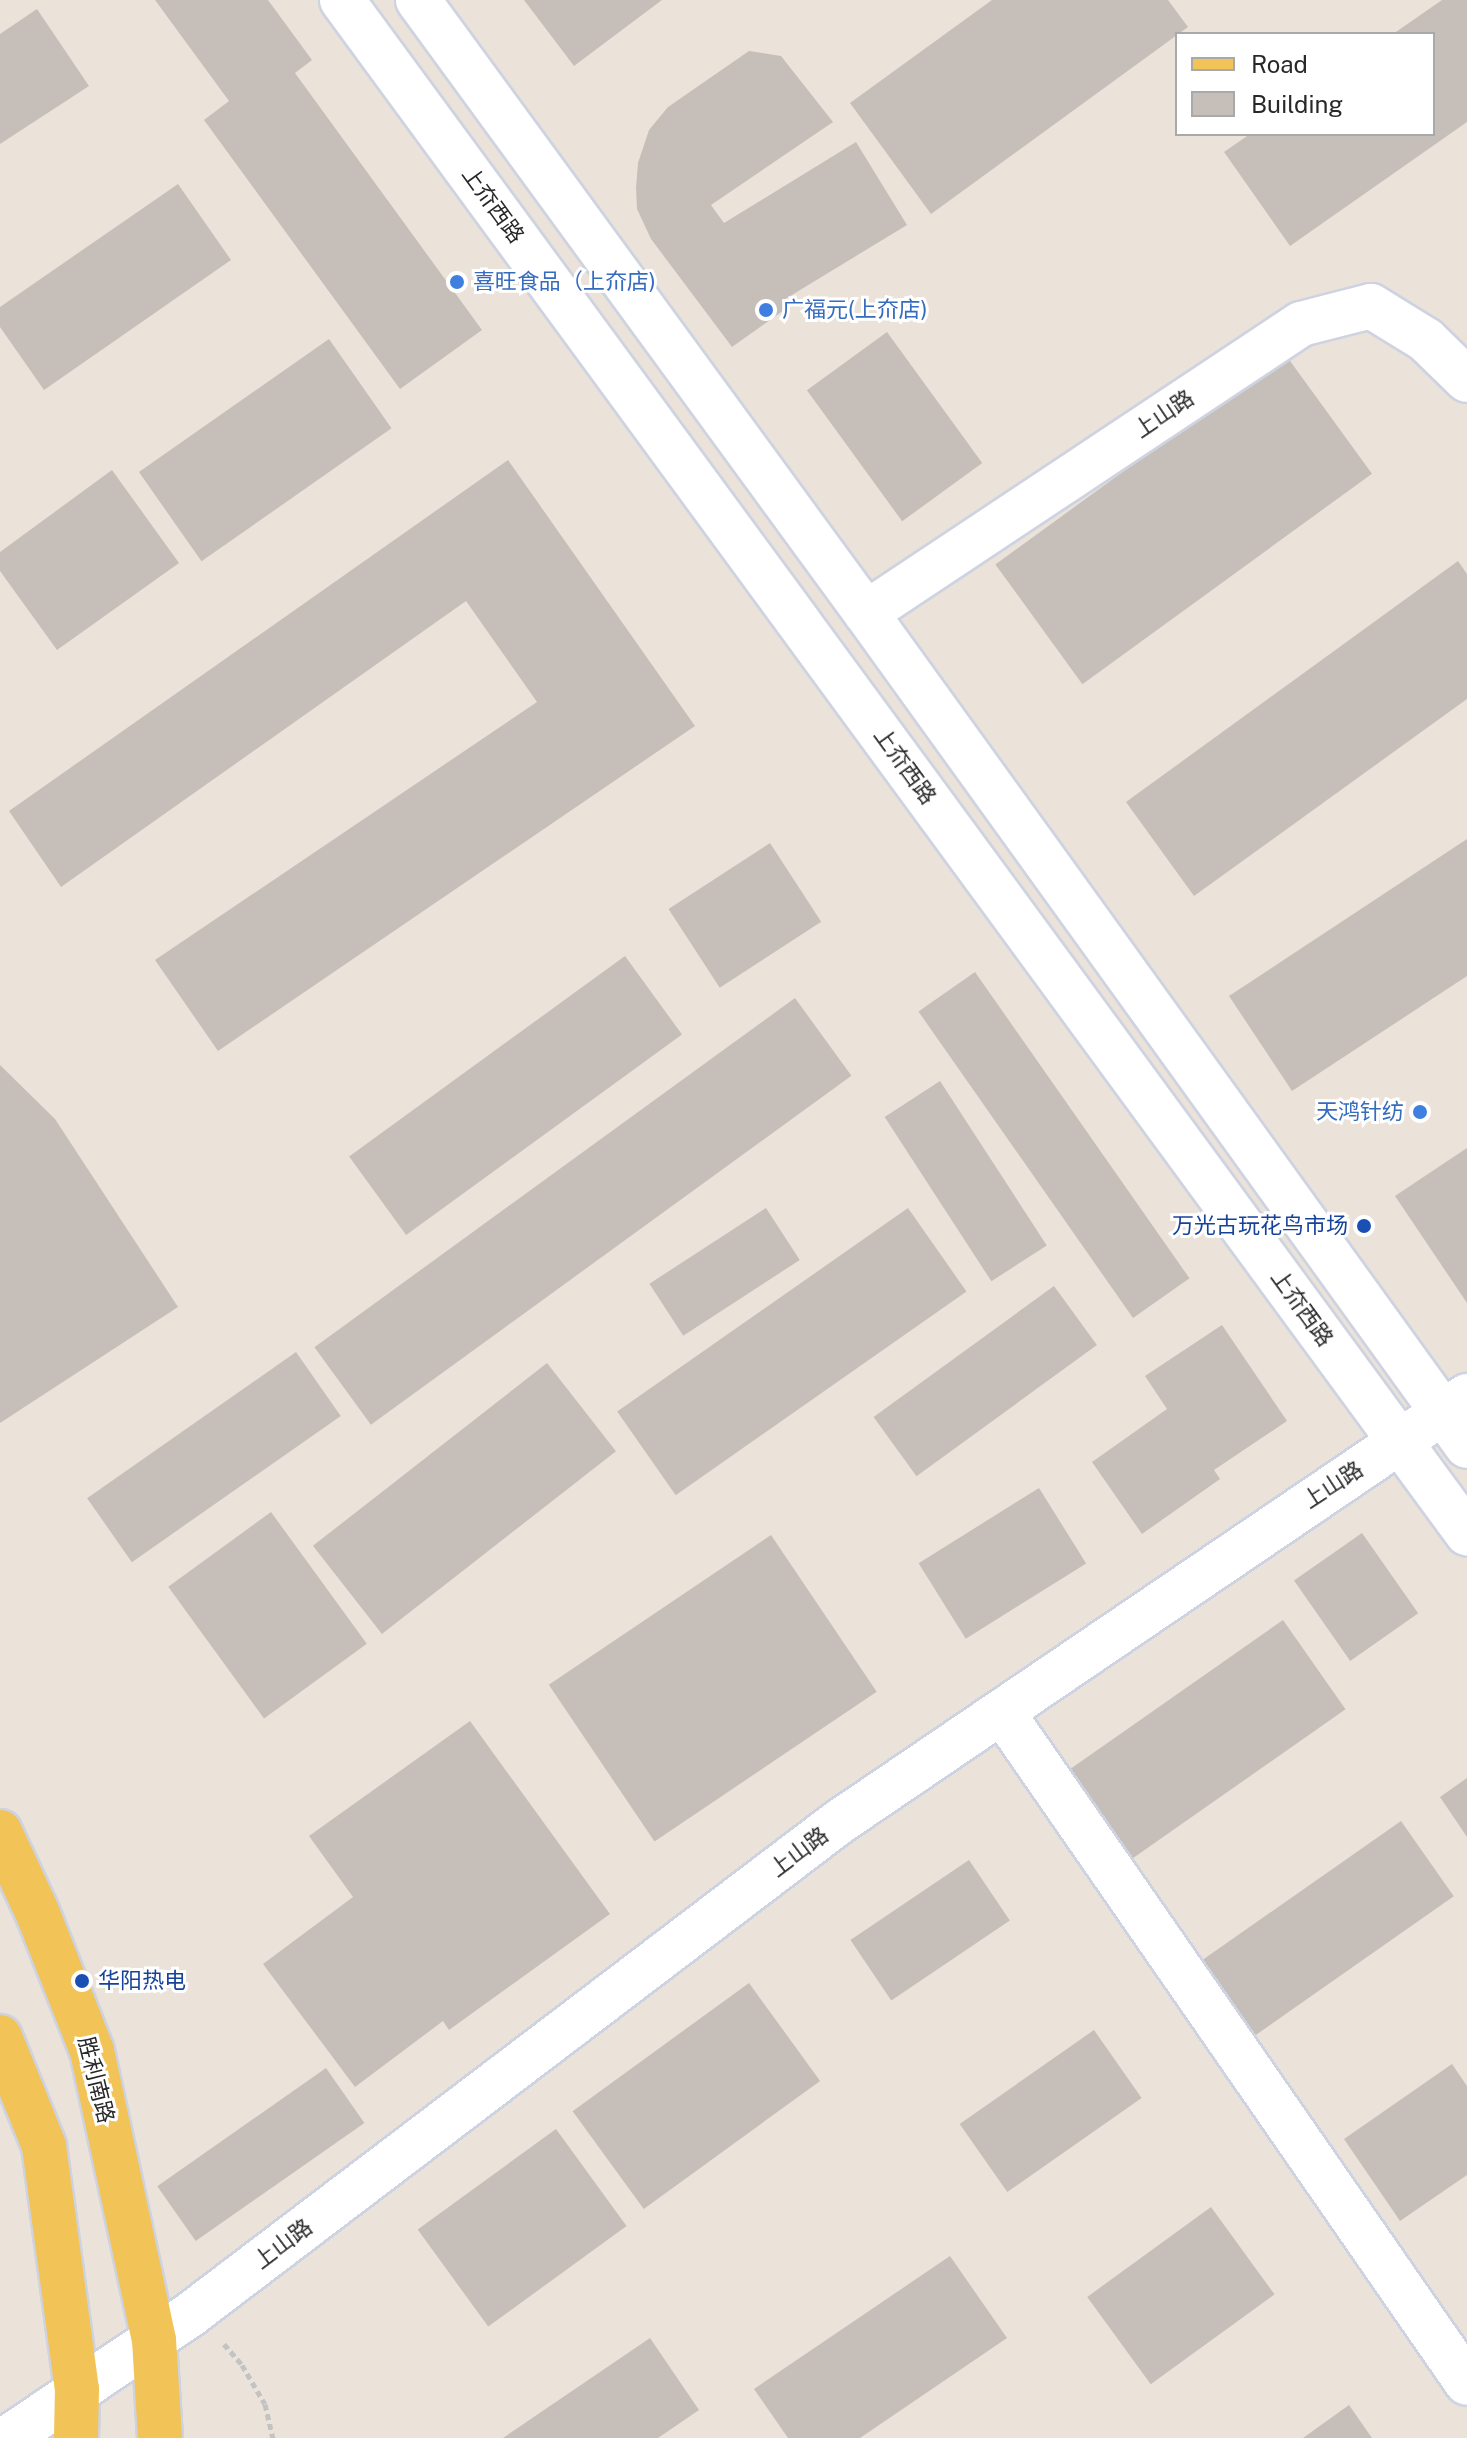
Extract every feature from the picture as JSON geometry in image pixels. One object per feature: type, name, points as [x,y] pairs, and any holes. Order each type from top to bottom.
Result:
[{"type":"main road","name":"胜利南路","points":[[0,1832],[38,1914],[92,2051],[154,2340],[160,2438]]},
{"type":"main road","points":[[0,2037],[44,2146],[77,2389],[76,2438]]},
{"type":"street","name":"上夼西路","points":[[342,0],[1467,1533]]},
{"type":"street","points":[[418,0],[1459,1418]]},
{"type":"street","name":"上山路","points":[[866,613],[1301,324],[1371,306],[1426,340],[1467,380]]},
{"type":"street","name":"上山路","points":[[8,2438],[191,2314],[839,1822],[1303,1504],[1401,1442],[1459,1418]]},
{"type":"street","points":[[1002,1712],[1467,2383]]},
{"type":"path","points":[[191,2314],[242,2365],[265,2404],[273,2438]]},
{"type":"building","points":[[155,0],[268,0],[312,60],[295,73],[482,330],[400,389],[204,120],[229,101]]},
{"type":"building","points":[[524,0],[662,0],[574,66]]},
{"type":"building","points":[[992,0],[1168,0],[1188,27],[1175,32],[1175,36],[931,214],[850,103]]},
{"type":"building","points":[[1442,0],[1467,0],[1467,122],[1290,246],[1224,152],[1247,136],[1435,136],[1435,32],[1396,32]]},
{"type":"building","points":[[37,9],[89,86],[0,144],[0,34]]},
{"type":"building","points":[[749,51],[781,56],[833,122],[711,205],[724,223],[856,142],[907,225],[782,301],[787,308],[732,347],[651,239],[637,209],[636,188],[638,163],[649,130],[668,107]]},
{"type":"building","points":[[178,184],[231,260],[44,390],[0,327],[0,307]]},
{"type":"building","points":[[887,332],[982,463],[902,521],[807,390]]},
{"type":"building","points":[[329,339],[392,428],[201,561],[139,472]]},
{"type":"building","points":[[1285,354],[1372,474],[1082,684],[995,564]]},
{"type":"building","points":[[508,460],[695,726],[218,1051],[155,960],[537,702],[466,601],[61,887],[9,811]]},
{"type":"building","points":[[112,470],[179,563],[57,650],[0,571],[0,552]]},
{"type":"building","points":[[1458,561],[1467,574],[1467,699],[1194,896],[1126,802]]},
{"type":"building","points":[[1467,839],[1467,976],[1292,1091],[1229,996]]},
{"type":"building","points":[[770,843],[821,922],[720,988],[669,909]]},
{"type":"building","points":[[625,956],[682,1034],[406,1235],[349,1156]]},
{"type":"building","points":[[975,972],[1190,1278],[1133,1318],[918,1012]]},
{"type":"building","points":[[795,998],[851,1076],[371,1425],[314,1347]]},
{"type":"building","points":[[0,1065],[55,1119],[178,1307],[0,1423]]},
{"type":"building","points":[[940,1081],[1047,1245],[991,1281],[885,1117]]},
{"type":"building","points":[[1467,1148],[1467,1303],[1395,1196]]},
{"type":"building","points":[[766,1208],[800,1260],[683,1336],[649,1284]]},
{"type":"building","points":[[908,1208],[967,1292],[676,1495],[617,1412]]},
{"type":"building","points":[[1054,1286],[1097,1345],[916,1476],[874,1417]]},
{"type":"building","points":[[1222,1325],[1287,1421],[1214,1470],[1220,1479],[1142,1534],[1092,1462],[1167,1409],[1145,1376]]},
{"type":"building","points":[[296,1352],[341,1416],[132,1562],[87,1498]]},
{"type":"building","points":[[547,1363],[616,1451],[382,1634],[313,1546]]},
{"type":"building","points":[[1039,1488],[1086,1563],[966,1639],[919,1563]]},
{"type":"building","points":[[271,1512],[367,1644],[264,1719],[168,1587]]},
{"type":"building","points":[[1362,1533],[1418,1613],[1350,1661],[1294,1581]]},
{"type":"building","points":[[771,1535],[877,1692],[655,1842],[549,1685]]},
{"type":"building","points":[[1283,1620],[1346,1709],[1132,1859],[1069,1770]]},
{"type":"building","points":[[470,1721],[610,1914],[449,2030],[443,2021],[355,2087],[263,1964],[353,1897],[309,1836]]},
{"type":"building","points":[[1467,1778],[1467,1837],[1440,1797]]},
{"type":"building","points":[[1401,1821],[1454,1896],[1256,2035],[1203,1960]]},
{"type":"building","points":[[969,1860],[1010,1921],[891,2000],[850,1940]]},
{"type":"building","points":[[749,1983],[820,2081],[644,2209],[573,2111]]},
{"type":"building","points":[[1094,2030],[1142,2098],[1007,2192],[960,2124]]},
{"type":"building","points":[[1452,2064],[1467,2086],[1467,2175],[1400,2221],[1344,2139]]},
{"type":"building","points":[[326,2068],[364,2123],[196,2241],[157,2186]]},
{"type":"building","points":[[556,2129],[627,2226],[488,2327],[418,2230]]},
{"type":"building","points":[[1211,2207],[1274,2294],[1151,2384],[1087,2297]]},
{"type":"building","points":[[950,2256],[1007,2338],[860,2438],[788,2438],[754,2389]]},
{"type":"building","points":[[650,2338],[699,2410],[658,2438],[503,2438]]},
{"type":"building","points":[[1349,2405],[1372,2438],[1303,2438]]},
{"type":"place","name":"喜旺食品（上夼店)","points":[[457,282]]},
{"type":"place","name":"广福元(上夼店)","points":[[766,310]]},
{"type":"place","name":"天鸿针纺","points":[[1420,1112]]},
{"type":"place","name":"万光古玩花鸟市场","points":[[1364,1226]]},
{"type":"place","name":"华阳热电","points":[[82,1981]]}]
